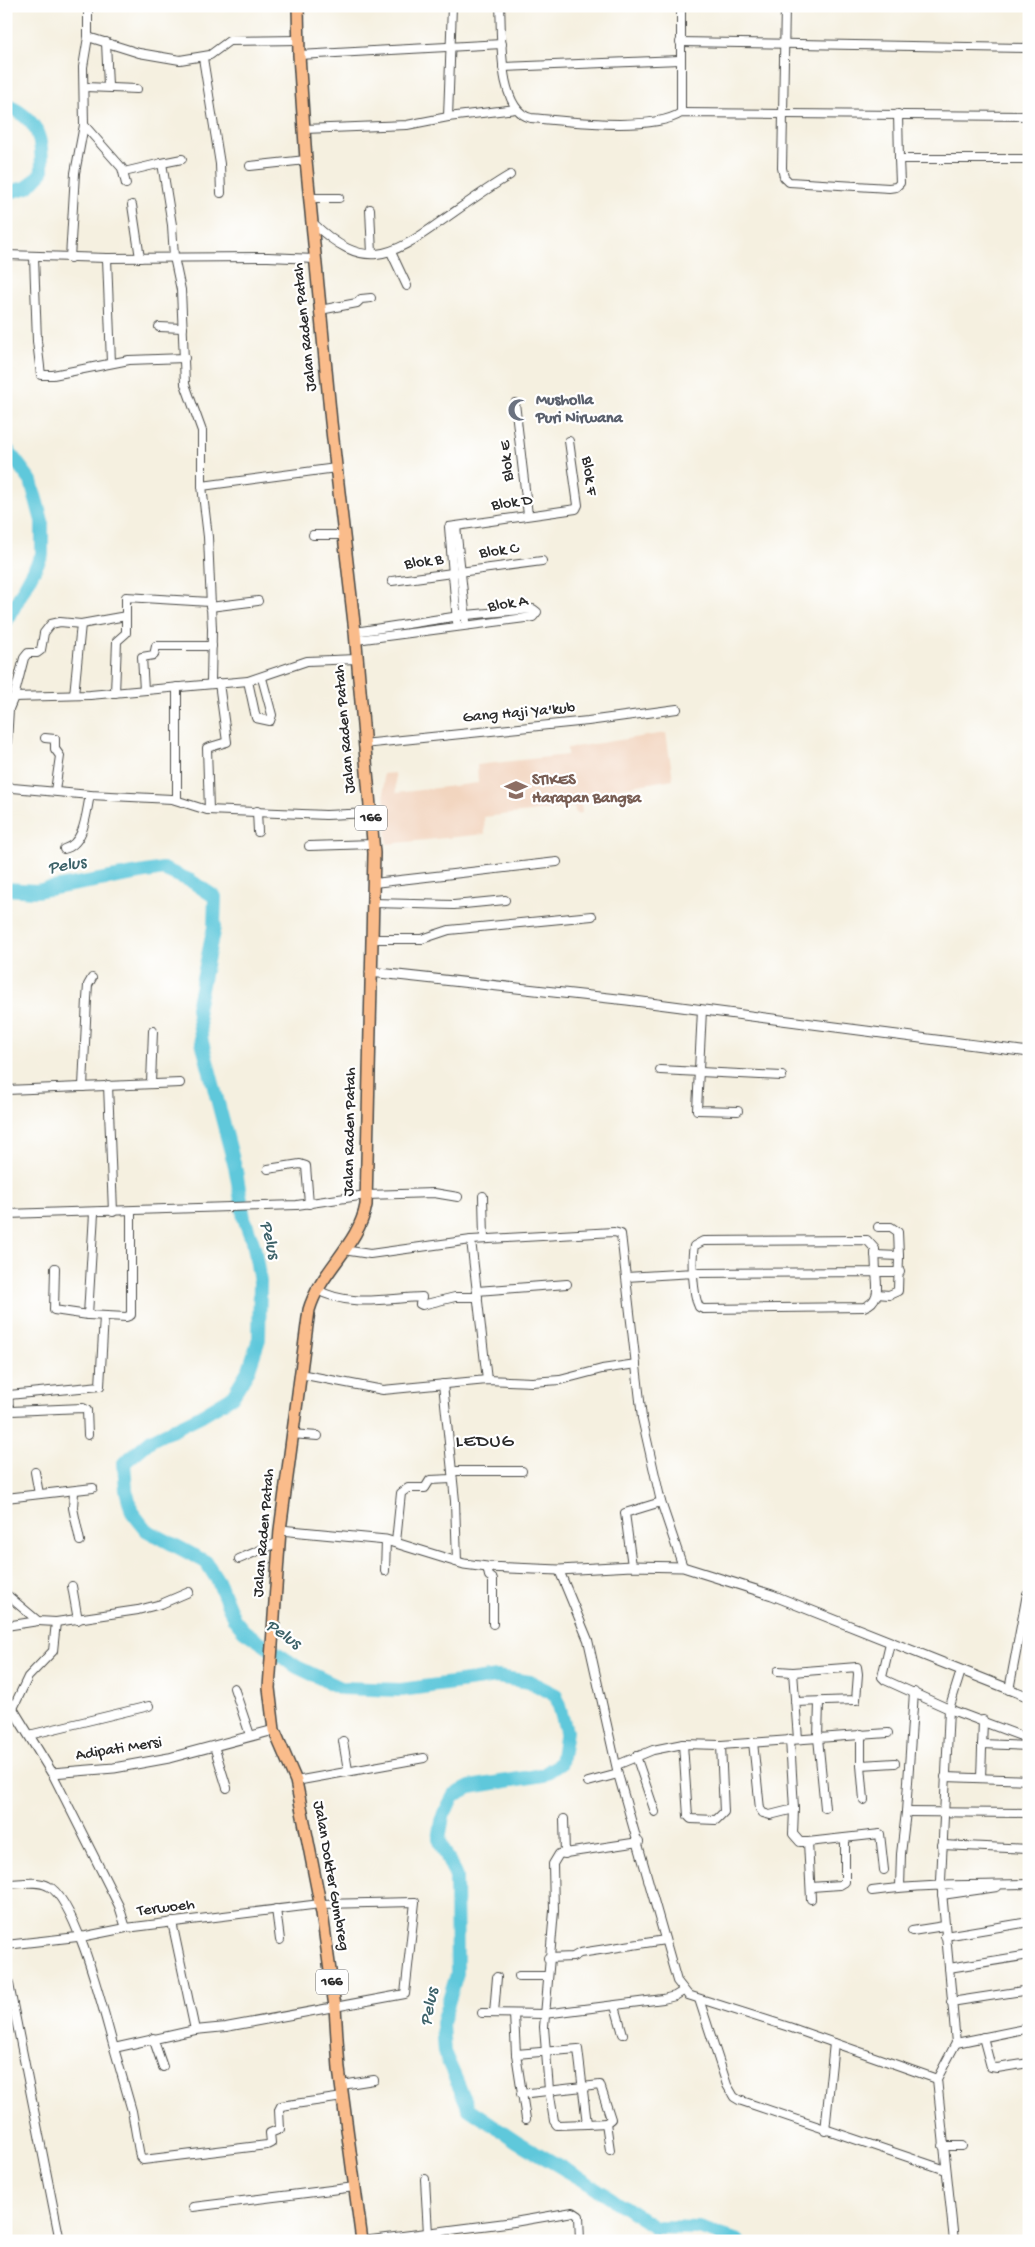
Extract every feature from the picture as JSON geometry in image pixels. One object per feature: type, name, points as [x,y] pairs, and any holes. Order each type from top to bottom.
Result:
[{"type":"main road","name":"Jalan Raden Patah","points":[[274,1730],[269,1688],[279,1542],[304,1337],[316,1289],[362,1220],[366,1195],[370,972],[374,883],[371,813],[363,744],[356,636],[336,468],[315,259],[313,223],[316,198],[306,160],[304,55],[298,40],[298,6]]},
{"type":"main road","name":"Jalan Dokter Gumbreg","points":[[274,1730],[296,1781],[320,1904],[335,2007],[343,2097],[362,2241]]},
{"type":"street","points":[[70,258],[75,173],[84,125],[85,87],[83,67],[88,37],[88,6]]},
{"type":"street","points":[[448,117],[452,6]]},
{"type":"street","points":[[500,6],[503,67],[509,95],[516,109],[525,117],[618,123],[666,120],[681,113],[1029,116]]},
{"type":"street","points":[[681,6],[681,113]]},
{"type":"street","points":[[785,6],[782,168],[784,177],[789,182],[896,187],[900,183],[898,114]]},
{"type":"street","points":[[88,37],[164,58],[180,60],[203,58],[213,54],[229,41],[298,40]]},
{"type":"street","points":[[106,42],[108,86]]},
{"type":"street","points":[[680,42],[784,46],[1029,48]]},
{"type":"street","points":[[304,55],[502,44]]},
{"type":"street","points":[[203,58],[220,164],[221,194]]},
{"type":"street","points":[[503,67],[680,60]]},
{"type":"street","points":[[85,87],[108,86],[137,89]]},
{"type":"street","points":[[306,129],[407,125],[448,117],[516,109]]},
{"type":"street","points":[[84,125],[124,172],[126,184]]},
{"type":"street","points":[[899,159],[1029,159]]},
{"type":"street","points":[[124,172],[182,160]]},
{"type":"street","points":[[250,166],[306,160]]},
{"type":"street","points":[[162,163],[172,225],[174,257],[182,290],[185,384],[201,424],[202,486],[208,537],[212,646],[215,683],[226,742],[207,748],[209,810]]},
{"type":"street","points":[[313,223],[329,238],[357,252],[373,249],[391,252],[412,242],[510,175]]},
{"type":"street","points":[[316,198],[339,198]]},
{"type":"street","points":[[132,205],[140,258]]},
{"type":"street","points":[[370,209],[373,249]]},
{"type":"street","points":[[391,252],[407,286]]},
{"type":"street","points":[[6,255],[70,258],[292,257],[315,259]]},
{"type":"street","points":[[34,257],[36,341],[41,375],[54,375],[111,363],[185,358]]},
{"type":"street","points":[[106,258],[111,363]]},
{"type":"street","points":[[320,310],[371,298]]},
{"type":"street","points":[[159,328],[183,328]]},
{"type":"street","name":"Blok E","points":[[515,403],[528,515]]},
{"type":"street","name":"Blok F","points":[[569,440],[578,505],[572,511]]},
{"type":"street","points":[[202,486],[336,468]]},
{"type":"street","name":"Blok D","points":[[456,572],[456,526],[528,515],[572,511]]},
{"type":"street","points":[[313,535],[344,535]]},
{"type":"street","name":"Blok C","points":[[456,572],[542,561]]},
{"type":"street","points":[[456,572],[467,625]]},
{"type":"street","points":[[456,572],[458,626]]},
{"type":"street","name":"Blok B","points":[[392,581],[456,572]]},
{"type":"street","points":[[115,693],[117,640],[125,634],[126,597],[210,605],[258,601]]},
{"type":"street","name":"Blok A","points":[[533,609],[537,612],[533,617],[404,630],[457,617],[533,609]]},
{"type":"street","points":[[6,759],[9,709],[14,697],[21,665],[28,653],[37,653],[42,650],[47,627],[60,622],[81,624],[126,616]]},
{"type":"street","points":[[74,695],[81,624]]},
{"type":"street","points":[[356,636],[404,630]]},
{"type":"street","points":[[144,690],[142,660],[144,655],[154,654],[156,646],[212,646]]},
{"type":"street","points":[[14,697],[115,693],[248,681],[262,678],[307,661],[357,659]]},
{"type":"street","points":[[248,681],[256,718],[270,721],[272,715],[262,678]]},
{"type":"street","points":[[176,687],[177,800]]},
{"type":"street","name":"Gang Haji Ya'kub","points":[[363,744],[588,721],[677,709]]},
{"type":"street","points":[[45,738],[55,740],[55,749],[60,756],[55,791]]},
{"type":"street","points":[[6,784],[13,788],[177,800],[209,810],[326,815],[371,813]]},
{"type":"street","points":[[64,849],[71,847],[79,839],[90,795]]},
{"type":"street","points":[[257,811],[258,832]]},
{"type":"street","points":[[309,846],[373,844]]},
{"type":"street","points":[[374,883],[557,862]]},
{"type":"street","points":[[373,903],[454,905],[505,900]]},
{"type":"street","points":[[371,940],[422,939],[449,930],[592,916]]},
{"type":"street","points":[[370,972],[702,1010],[1029,1052]]},
{"type":"street","points":[[83,1087],[88,985],[92,978]]},
{"type":"street","points":[[702,1010],[697,1110],[738,1111]]},
{"type":"street","points":[[151,1083],[153,1031]]},
{"type":"street","points":[[660,1070],[782,1076]]},
{"type":"street","points":[[6,1090],[180,1083]]},
{"type":"street","points":[[108,1085],[113,1212]]},
{"type":"street","points":[[268,1169],[300,1164],[306,1166],[309,1204]]},
{"type":"street","points":[[6,1214],[94,1213],[309,1204],[366,1195],[434,1193],[458,1197]]},
{"type":"street","points":[[483,1196],[484,1240]]},
{"type":"street","points":[[55,1268],[54,1310],[88,1315],[126,1317],[131,1315],[131,1211]]},
{"type":"street","points":[[88,1315],[94,1213]]},
{"type":"street","points":[[877,1294],[889,1295],[898,1291],[900,1272],[898,1232],[891,1228],[878,1227]]},
{"type":"street","points":[[343,1250],[370,1254],[471,1240],[618,1232],[622,1238],[642,1418],[661,1502],[683,1567]]},
{"type":"street","points":[[471,1240],[487,1380]]},
{"type":"street","points":[[867,1240],[873,1245],[875,1255],[877,1294],[874,1301],[864,1307],[703,1309],[699,1307],[696,1299],[694,1246],[703,1241],[867,1240]]},
{"type":"street","points":[[875,1255],[899,1256]]},
{"type":"street","points":[[626,1277],[694,1273],[900,1272]]},
{"type":"street","points":[[316,1289],[335,1296],[360,1301],[422,1297],[420,1304],[422,1305],[454,1297],[567,1284]]},
{"type":"street","points":[[88,1435],[87,1410],[83,1408],[11,1411],[7,1395],[100,1386],[104,1316]]},
{"type":"street","points":[[300,1374],[329,1378],[373,1389],[487,1380],[532,1382],[560,1380],[602,1369],[636,1364]]},
{"type":"street","points":[[443,1384],[452,1475],[457,1562]]},
{"type":"street","points":[[291,1434],[318,1436]]},
{"type":"street","points":[[396,1542],[401,1493],[408,1488],[426,1488],[430,1480],[452,1475],[522,1471]]},
{"type":"street","points":[[35,1472],[39,1494]]},
{"type":"street","points":[[6,1498],[74,1492],[93,1488]]},
{"type":"street","points":[[74,1492],[74,1508],[80,1541]]},
{"type":"street","points":[[632,1566],[625,1513],[661,1502]]},
{"type":"street","points":[[280,1530],[386,1540],[457,1562],[488,1567],[559,1570],[632,1566],[683,1567],[772,1595],[1029,1698]]},
{"type":"street","points":[[385,1571],[386,1540]]},
{"type":"street","points":[[239,1559],[279,1542]]},
{"type":"street","points":[[488,1567],[489,1576],[493,1578],[493,1624]]},
{"type":"street","points":[[559,1570],[588,1640],[618,1774],[639,1842],[677,1981],[683,1991],[699,1999],[937,2079]]},
{"type":"street","points":[[72,1586],[78,1620]]},
{"type":"street","points":[[6,1626],[38,1621],[78,1620],[138,1610],[161,1604],[189,1592]]},
{"type":"street","points":[[6,1594],[38,1621]]},
{"type":"street","points":[[1009,1690],[1027,1594]]},
{"type":"street","points":[[6,1723],[28,1677],[53,1651],[56,1622]]},
{"type":"street","points":[[890,1642],[882,1677],[948,1709],[1029,1738]]},
{"type":"street","points":[[778,1672],[857,1667],[856,1700],[795,1702]]},
{"type":"street","points":[[954,2241],[937,2079],[956,2042],[944,1926],[942,1845],[948,1709],[961,1671]]},
{"type":"street","points":[[793,1672],[795,1702],[793,1834],[800,1842],[880,1834],[884,1870]]},
{"type":"street","points":[[234,1688],[250,1735]]},
{"type":"street","points":[[900,1887],[914,1692]]},
{"type":"street","points":[[6,1699],[52,1773]]},
{"type":"street","points":[[819,1702],[818,1738],[825,1808]]},
{"type":"street","points":[[29,1735],[149,1706]]},
{"type":"street","points":[[981,1778],[983,1720]]},
{"type":"street","name":"Adipati Mersi","points":[[52,1773],[114,1768],[214,1746],[274,1730]]},
{"type":"street","points":[[616,1765],[653,1750],[683,1744],[721,1745],[888,1733]]},
{"type":"street","points":[[862,1734],[861,1766],[864,1800]]},
{"type":"street","points":[[343,1741],[348,1770]]},
{"type":"street","points":[[753,1742],[762,1813],[770,1814],[794,1809]]},
{"type":"street","points":[[683,1744],[688,1816],[691,1819],[716,1820],[724,1812],[721,1745]]},
{"type":"street","points":[[982,1744],[1029,1746]]},
{"type":"street","points":[[214,1746],[227,1788]]},
{"type":"street","points":[[636,1756],[655,1812]]},
{"type":"street","points":[[296,1781],[348,1770],[424,1758]]},
{"type":"street","points":[[861,1766],[895,1763]]},
{"type":"street","name":"Terwoeh","points":[[52,1773],[119,1906],[126,1928],[320,1904],[415,1902],[405,1994],[335,2007]]},
{"type":"street","points":[[588,1782],[618,1774]]},
{"type":"street","points":[[945,1777],[1029,1780]]},
{"type":"street","points":[[906,1812],[1029,1813]]},
{"type":"street","points":[[564,1818],[565,1854]]},
{"type":"street","points":[[811,1887],[840,1885],[846,1882],[845,1838]]},
{"type":"street","points":[[521,2094],[549,2090],[600,2085],[611,2120],[606,2123],[557,2125],[549,2090],[544,2051],[544,2014],[554,1911],[553,1864],[559,1854],[639,1842]]},
{"type":"street","points":[[808,1842],[812,1899]]},
{"type":"street","points":[[942,1845],[1029,1849]]},
{"type":"street","points":[[6,1884],[36,1883],[51,1887],[68,1910],[83,1936],[132,2111],[140,2157],[143,2160],[267,2145],[270,2143],[270,2133],[280,2129],[279,2110],[282,2106],[343,2097]]},
{"type":"street","points":[[942,1895],[984,1890],[1006,1884]]},
{"type":"street","points":[[872,1891],[900,1887],[942,1885],[1029,1884]]},
{"type":"street","points":[[276,1909],[280,1940]]},
{"type":"street","points":[[172,1922],[195,2030]]},
{"type":"street","points":[[945,1936],[1029,1922]]},
{"type":"street","points":[[912,1930],[944,1926]]},
{"type":"street","points":[[6,1945],[83,1936],[126,1928]]},
{"type":"street","points":[[548,1958],[573,1957],[582,1952],[666,1940]]},
{"type":"street","points":[[949,1968],[1029,1955]]},
{"type":"street","points":[[6,1969],[60,2241]]},
{"type":"street","points":[[519,1976],[547,1976]]},
{"type":"street","points":[[494,2013],[497,1978]]},
{"type":"street","points":[[951,2002],[1029,1990]]},
{"type":"street","points":[[482,2013],[544,2014],[663,1999],[675,1996],[683,1991]]},
{"type":"street","points":[[699,1999],[727,2085],[734,2097],[825,2130],[946,2170]]},
{"type":"street","points":[[615,2006],[623,2034]]},
{"type":"street","points":[[114,2048],[195,2030],[226,2027],[335,2007]]},
{"type":"street","points":[[514,2014],[516,2054],[526,2118]]},
{"type":"street","points":[[956,2042],[1029,2028]]},
{"type":"street","points":[[983,2037],[991,2067],[997,2068],[1029,2063]]},
{"type":"street","points":[[153,2038],[163,2067]]},
{"type":"street","points":[[825,2130],[834,2043]]},
{"type":"street","points":[[516,2054],[578,2049],[587,2124]]},
{"type":"street","points":[[342,2085],[374,2080]]},
{"type":"street","points":[[606,2123],[610,2150]]},
{"type":"street","points":[[943,2146],[962,2146]]},
{"type":"street","points":[[425,2179],[428,2234]]},
{"type":"street","points":[[193,2208],[355,2187]]},
{"type":"street","points":[[362,2241],[428,2234],[574,2212],[579,2216],[580,2241]]},
{"type":"shaded area","name":"STIKES Harapan Bangsa","points":[[666,733],[673,779],[580,795],[582,813],[576,814],[574,807],[484,817],[485,834],[387,844],[383,774],[395,773],[396,793],[478,783],[477,765],[567,755],[567,748]]},
{"type":"waterway","name":"Pelus","points":[[6,105],[26,117],[37,132],[40,140],[42,172],[28,187],[6,193]]},
{"type":"waterway","name":"Pelus","points":[[6,448],[31,481],[42,521],[42,555],[6,622]]},
{"type":"waterway","name":"Pelus","points":[[6,889],[36,891],[163,869],[191,881],[215,897],[214,927],[197,1008],[202,1042],[236,1171],[244,1218],[254,1246],[260,1282],[259,1339],[249,1369],[232,1397],[200,1416],[151,1440],[124,1463],[126,1490],[132,1512],[146,1530],[206,1562],[218,1581],[234,1619],[244,1631],[297,1667],[341,1688],[401,1690],[497,1677],[530,1682],[556,1695],[566,1731],[561,1763],[543,1775],[470,1787],[454,1795],[443,1816],[439,1839],[456,1877],[457,1974],[442,2023],[444,2052],[469,2109],[518,2142],[583,2180],[655,2227],[699,2228],[738,2241]]},
{"type":"place","name":"Musholla Puri Nirwana","points":[[519,410]]},
{"type":"place","name":"STIKES Harapan Bangsa","points":[[516,790]]},
{"type":"district","name":"LEDUG","points":[[485,1442]]}]
